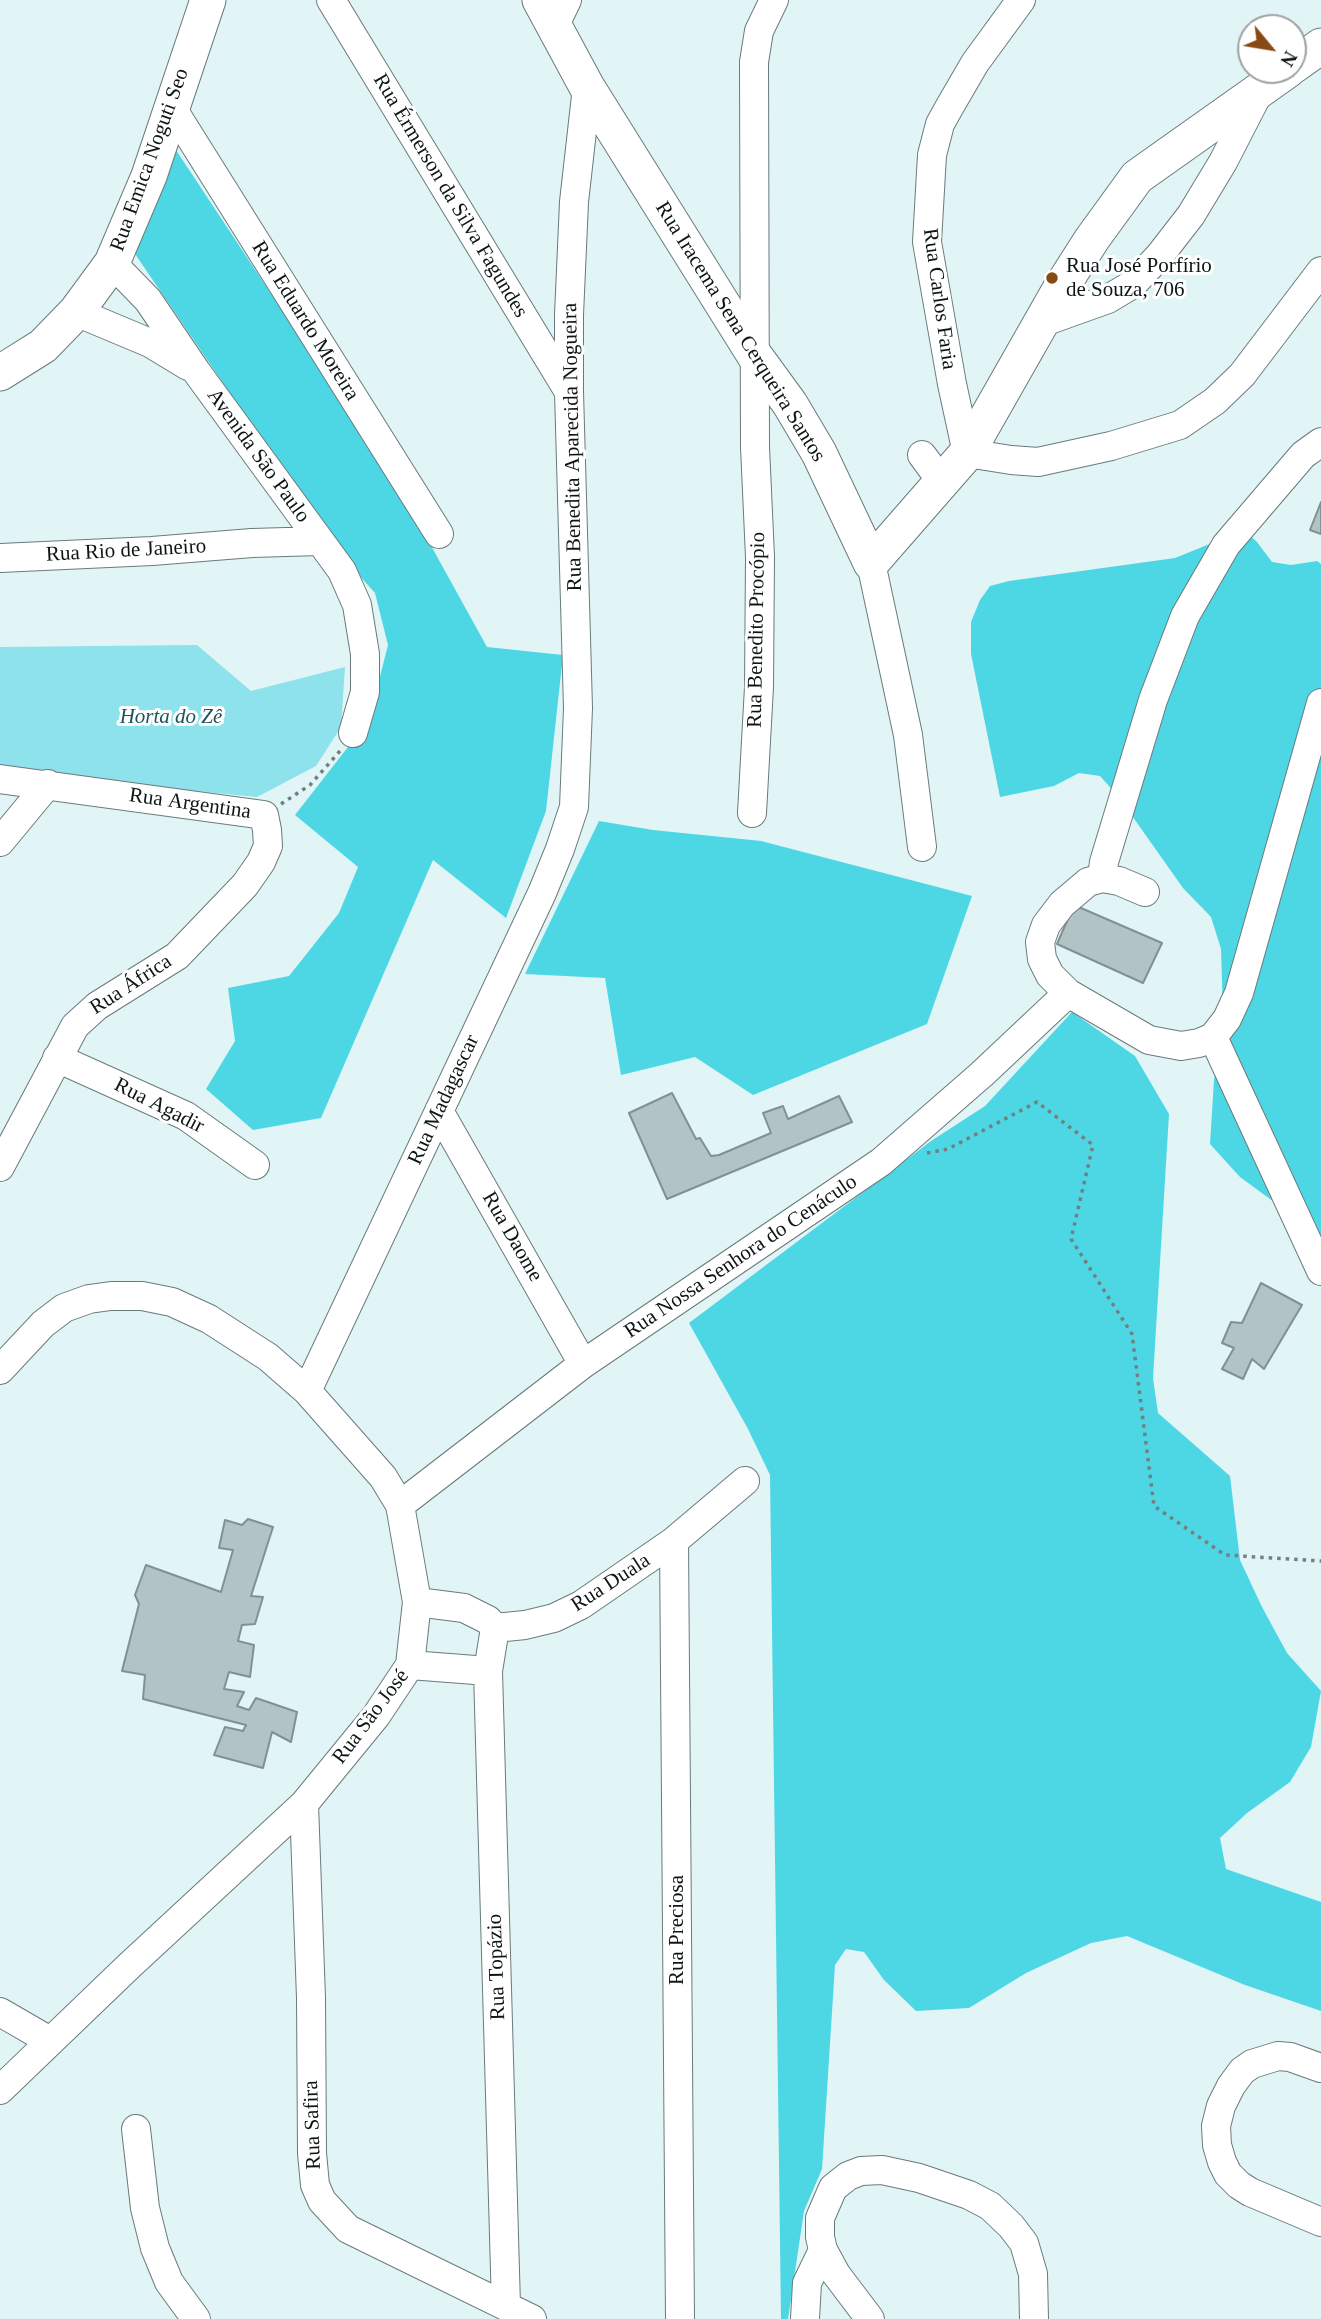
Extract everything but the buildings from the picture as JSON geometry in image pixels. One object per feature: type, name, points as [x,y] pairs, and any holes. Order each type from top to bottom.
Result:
[{"type":"main road","name":"Rua Emica Noguti Seo","points":[[76,312],[112,263],[149,176],[208,0]]},
{"type":"main road","name":"Rua Iracema Sena Cerqueira Santos","points":[[554,8],[587,87],[722,304],[786,398],[819,453],[871,564]]},
{"type":"main road","points":[[871,564],[932,468],[967,453],[1092,239],[1137,177],[1268,84]]},
{"type":"main road","points":[[0,373],[43,346],[76,312]]},
{"type":"street","name":"Rua Érmerson da Silva Fagundes","points":[[331,0],[569,392]]},
{"type":"street","name":"Rua Benedito Procópio","points":[[752,813],[759,687],[760,557],[755,447],[754,62],[759,31],[774,0]]},
{"type":"street","name":"Rua Carlos Faria","points":[[967,453],[927,242],[932,155],[940,124],[950,106],[975,63],[1021,0]]},
{"type":"street","points":[[1041,323],[1108,299],[1133,284],[1191,215],[1272,84]]},
{"type":"street","name":"Rua Benedita Aparecida Nogueira","points":[[574,807],[578,708],[569,392],[574,202],[587,87]]},
{"type":"street","name":"Rua Eduardo Moreira","points":[[172,108],[439,534]]},
{"type":"street","name":"Rua Benedito Procópio","points":[[722,304],[741,285],[756,255]]},
{"type":"street","name":"Avenida São Paulo","points":[[112,263],[148,300],[196,371],[320,541]]},
{"type":"street","points":[[967,453],[1038,462],[1111,446],[1180,425],[1215,401],[1242,375],[1321,271]]},
{"type":"street","name":"Avenida São Paulo","points":[[76,312],[150,343],[196,371]]},
{"type":"street","name":"Rua Benedito Procópio","points":[[755,447],[769,413],[786,398]]},
{"type":"street","points":[[1102,878],[1104,862],[1153,700],[1185,616],[1226,545],[1303,455],[1321,442]]},
{"type":"street","points":[[251,543],[271,530],[282,506],[282,489]]},
{"type":"street","points":[[320,541],[342,571],[357,605],[365,654],[365,692],[354,733]]},
{"type":"street","name":"Rua Rio de Janeiro","points":[[0,558],[320,541]]},
{"type":"street","name":"Rua Iracema Sena Cerqueira Santos","points":[[871,564],[908,735],[922,847]]},
{"type":"street","points":[[1144,892],[1119,880],[1102,878],[1088,882],[1062,904],[1046,925],[1040,942],[1042,959],[1050,975],[1068,993],[1149,1040],[1181,1046],[1199,1043],[1213,1037],[1227,1019],[1239,993],[1321,704]]},
{"type":"street","name":"Rua Argentina","points":[[0,779],[264,815]]},
{"type":"street","points":[[0,842],[48,785]]},
{"type":"street","name":"Rua Madagascar","points":[[307,1391],[542,893],[574,807]]},
{"type":"street","name":"Rua África","points":[[0,1167],[75,1026],[97,1006],[177,956],[261,862],[268,846],[264,815]]},
{"type":"street","name":"Rua Nossa Senhora do Cenáculo","points":[[400,1506],[583,1364],[881,1162],[982,1074],[1068,993]]},
{"type":"street","points":[[1213,1037],[1321,1271]]},
{"type":"street","name":"Rua Agadir","points":[[57,1058],[186,1116],[255,1165]]},
{"type":"street","name":"Rua Daome","points":[[439,1111],[583,1364]]},
{"type":"street","name":"Rua São José","points":[[0,1370],[43,1324],[64,1308],[89,1299],[142,1296],[172,1301],[209,1320],[268,1357],[307,1391],[369,1460],[400,1506],[417,1602],[410,1665],[376,1716],[304,1804],[0,2090]]},
{"type":"street","name":"Rua Duala","points":[[495,1628],[554,1618],[591,1599],[674,1541],[745,1481]]},
{"type":"street","name":"Rua Preciosa","points":[[674,1541],[680,2319]]},
{"type":"street","points":[[417,1602],[464,1608],[488,1620],[495,1628]]},
{"type":"street","name":"Rua Topázio","points":[[495,1628],[488,1671],[506,2306]]},
{"type":"street","points":[[410,1665],[488,1671]]},
{"type":"street","name":"Rua Safira","points":[[304,1804],[311,1998],[312,2153],[315,2185],[322,2201],[348,2229],[532,2319]]},
{"type":"street","points":[[0,2012],[50,2041]]},
{"type":"street","points":[[1321,2068],[1290,2057],[1278,2056],[1252,2064],[1242,2071],[1231,2086],[1221,2106],[1216,2126],[1217,2145],[1222,2162],[1228,2174],[1239,2185],[1321,2222]]},
{"type":"street","points":[[136,2129],[145,2208],[155,2248],[169,2282],[196,2319]]},
{"type":"street","points":[[870,2319],[836,2274],[820,2237],[822,2209],[833,2188],[848,2176],[861,2171],[882,2171],[919,2178],[969,2195],[990,2206],[1024,2243],[1033,2274],[1034,2319]]},
{"type":"street","points":[[805,2319],[807,2283],[824,2250]]},
{"type":"path","name":"Rua Argentina","points":[[264,815],[310,785],[354,733]]},
{"type":"path","points":[[921,1154],[948,1149],[1037,1102],[1093,1145],[1072,1239],[1132,1334],[1154,1506],[1225,1555],[1321,1562]]},
{"type":"green space","name":"Horta do Zê","points":[[197,645],[251,691],[345,667],[341,727],[316,766],[257,797],[0,772],[0,647]]},
{"type":"shaded area","points":[[174,147],[398,486],[487,647],[563,655],[546,811],[506,918],[433,860],[321,1118],[253,1130],[206,1089],[235,1041],[228,988],[289,976],[339,913],[358,867],[295,815],[369,720],[388,645],[375,593],[339,553],[133,251]]},
{"type":"shaded area","points":[[1244,530],[1272,562],[1291,565],[1317,561],[1321,564],[1321,1254],[1289,1213],[1240,1177],[1210,1144],[1214,1080],[1223,1014],[1221,949],[1211,917],[1183,888],[1118,796],[1100,776],[1079,773],[1054,786],[1000,797],[971,654],[971,622],[980,600],[990,586],[1009,581],[1175,558]]},
{"type":"shaded area","points":[[599,821],[653,830],[761,841],[972,896],[927,1024],[753,1095],[695,1057],[621,1075],[605,978],[525,974]]},
{"type":"shaded area","points":[[1072,1012],[1135,1056],[1169,1114],[1153,1378],[1158,1413],[1230,1476],[1240,1560],[1287,1653],[1321,1691],[1311,1747],[1290,1782],[1247,1813],[1220,1838],[1226,1869],[1321,1902],[1321,2011],[1245,1985],[1127,1936],[1091,1943],[1026,1973],[969,2008],[916,2011],[884,1980],[864,1952],[846,1949],[835,1965],[822,2169],[804,2211],[788,2319],[781,2319],[770,1475],[748,1429],[689,1323],[931,1141],[985,1106]]},
{"type":"place","name":"Rua José Porfírio de Souza, 706","points":[[1052,278]]}]
